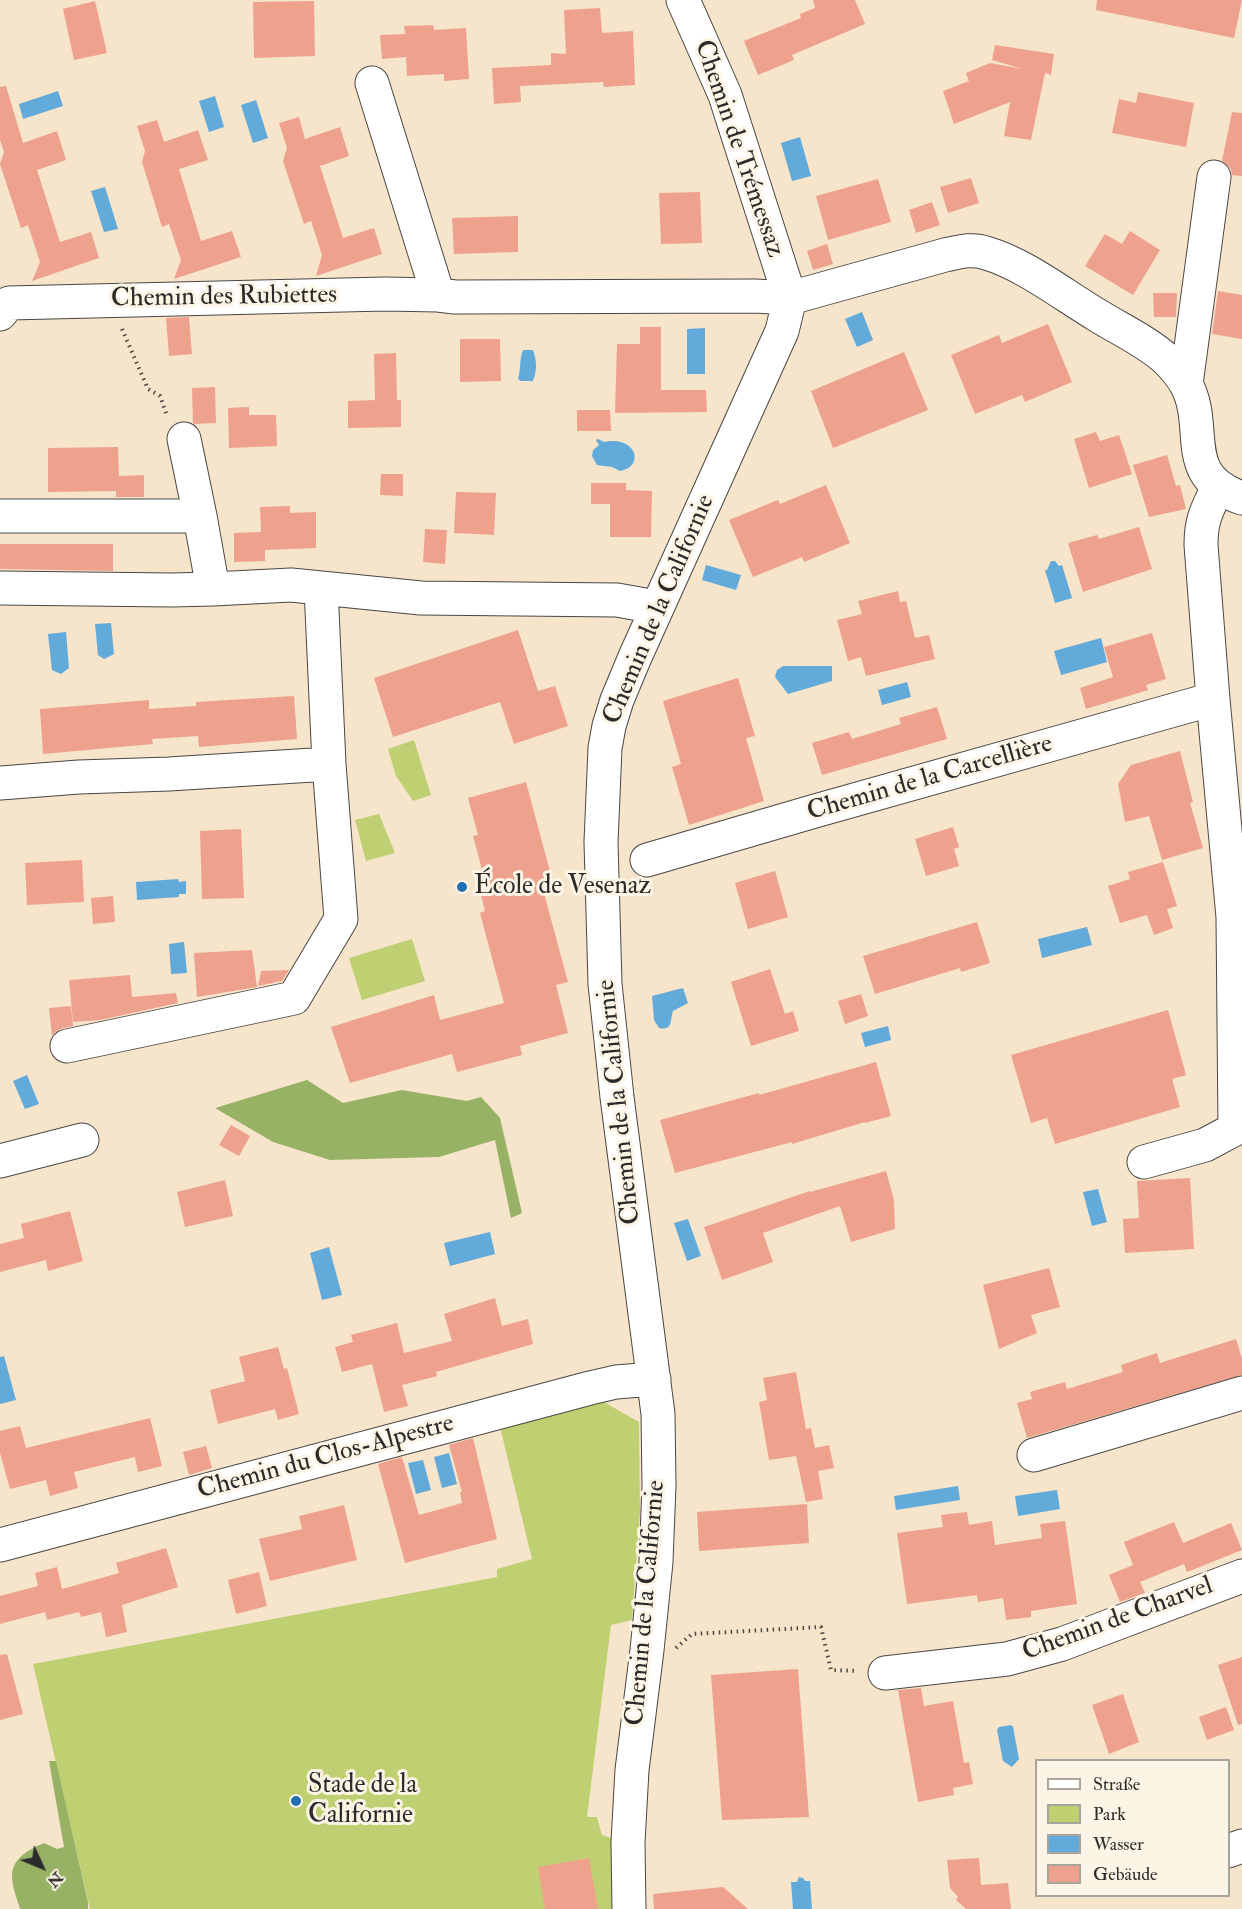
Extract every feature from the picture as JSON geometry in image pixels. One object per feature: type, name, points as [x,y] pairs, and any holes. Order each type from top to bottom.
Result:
[{"type":"street","name":"Chemin de Trémessaz","points":[[683,0],[725,95],[790,298]]},
{"type":"street","points":[[372,83],[438,295]]},
{"type":"street","points":[[1186,384],[1214,177]]},
{"type":"street","points":[[790,298],[945,255],[968,250],[984,252],[1020,267],[1153,350],[1166,359],[1186,384],[1197,423],[1198,450],[1203,466],[1209,477],[1230,492],[1204,514],[1201,527],[1212,699],[1233,917],[1238,1043],[1235,1129],[1205,1144],[1144,1162]]},
{"type":"street","name":"Chemin des Rubiettes","points":[[3,299],[110,300],[438,295],[455,297],[755,296],[790,298]]},
{"type":"street","name":"Chemin de la Californie","points":[[629,1909],[628,1842],[632,1770],[656,1562],[659,1485],[658,1414],[618,1108],[605,984],[601,842],[605,748],[617,700],[656,607],[782,331],[790,298]]},
{"type":"street","points":[[184,439],[213,589]]},
{"type":"street","points":[[0,516],[200,516]]},
{"type":"street","points":[[0,588],[171,590],[291,585],[421,598],[617,600],[656,607]]},
{"type":"street","points":[[67,1046],[294,998],[341,919],[329,764],[321,588]]},
{"type":"street","name":"Chemin de la Carcellière","points":[[647,860],[1212,699]]},
{"type":"street","points":[[0,783],[329,764]]},
{"type":"street","points":[[0,1161],[82,1140]]},
{"type":"street","name":"Chemin du Clos-Alpestre","points":[[0,1545],[590,1388],[616,1382],[654,1379]]},
{"type":"street","points":[[1034,1455],[1242,1393]]},
{"type":"street","name":"Chemin de Charvel","points":[[885,1673],[1007,1659],[1033,1653],[1242,1575]]},
{"type":"path","points":[[110,300],[148,389],[160,396],[174,434],[184,439]]},
{"type":"path","points":[[647,1650],[678,1647],[692,1634],[821,1627],[831,1670],[885,1673]]},
{"type":"green space","points":[[414,740],[431,795],[413,801],[396,776],[388,749]]},
{"type":"green space","points":[[379,814],[395,853],[366,861],[355,820]]},
{"type":"green space","points":[[412,939],[425,981],[362,1000],[349,958]]},
{"type":"green space","points":[[307,1080],[343,1103],[402,1090],[467,1101],[481,1097],[500,1118],[522,1213],[511,1218],[495,1140],[439,1157],[330,1160],[273,1142],[215,1108]]},
{"type":"green space","points":[[602,1401],[639,1422],[640,1512],[632,1620],[611,1625],[587,1817],[597,1817],[602,1835],[611,1838],[612,1909],[90,1909],[33,1664],[497,1577],[497,1569],[532,1559],[500,1427]]},
{"type":"green space","points":[[49,1761],[56,1761],[88,1909],[20,1909],[14,1888],[12,1876],[18,1859],[44,1843],[57,1849],[64,1847]]},
{"type":"water","points":[[58,91],[63,106],[23,119],[19,104]]},
{"type":"water","points":[[215,96],[224,127],[209,132],[199,101]]},
{"type":"water","points":[[256,100],[268,138],[253,143],[241,105]]},
{"type":"water","points":[[800,137],[811,176],[792,181],[781,143]]},
{"type":"water","points":[[105,187],[118,229],[104,232],[91,191]]},
{"type":"water","points":[[862,312],[873,340],[857,347],[845,319]]},
{"type":"water","points":[[705,328],[705,374],[687,374],[687,329]]},
{"type":"water","points":[[523,350],[533,350],[536,366],[533,381],[518,379]]},
{"type":"water","points":[[596,440],[604,442],[624,443],[630,447],[634,452],[633,464],[620,471],[612,467],[597,465],[592,456],[593,450],[599,445]]},
{"type":"water","points":[[1051,561],[1055,561],[1059,566],[1062,565],[1072,598],[1055,603],[1045,570]]},
{"type":"water","points":[[706,565],[741,575],[736,590],[702,580]]},
{"type":"water","points":[[111,623],[114,654],[104,659],[98,655],[95,624]]},
{"type":"water","points":[[66,632],[69,668],[61,674],[52,670],[48,634]]},
{"type":"water","points":[[1101,638],[1107,662],[1061,675],[1054,651]]},
{"type":"water","points":[[783,666],[832,666],[832,681],[788,694],[775,677],[777,670]]},
{"type":"water","points":[[907,682],[911,697],[882,705],[878,690]]},
{"type":"water","points":[[178,879],[179,882],[186,881],[186,894],[179,894],[179,897],[137,900],[136,882]]},
{"type":"water","points":[[1087,927],[1092,945],[1042,958],[1038,939]]},
{"type":"water","points":[[184,942],[187,973],[171,974],[169,944]]},
{"type":"water","points":[[683,988],[688,1003],[673,1011],[667,1028],[659,1028],[654,1020],[652,996]]},
{"type":"water","points":[[888,1026],[891,1040],[865,1047],[861,1033]]},
{"type":"water","points":[[27,1075],[39,1104],[25,1109],[13,1081]]},
{"type":"water","points":[[1098,1189],[1107,1222],[1092,1226],[1083,1192]]},
{"type":"water","points":[[688,1219],[701,1256],[687,1261],[674,1223]]},
{"type":"water","points":[[490,1232],[495,1254],[450,1266],[444,1243]]},
{"type":"water","points":[[329,1247],[342,1295],[322,1300],[310,1253]]},
{"type":"water","points":[[4,1356],[16,1400],[0,1404],[0,1357]]},
{"type":"water","points":[[449,1453],[457,1484],[442,1488],[434,1457]]},
{"type":"water","points":[[423,1460],[431,1490],[416,1494],[408,1463]]},
{"type":"water","points":[[958,1486],[960,1500],[896,1510],[894,1496]]},
{"type":"water","points":[[1057,1490],[1060,1509],[1018,1516],[1015,1496]]},
{"type":"water","points":[[1011,1725],[1019,1759],[1012,1767],[1003,1761],[997,1730],[999,1727]]},
{"type":"water","points":[[799,1877],[810,1881],[812,1909],[793,1909],[791,1882],[797,1882]]},
{"type":"building","points":[[813,0],[855,0],[865,24],[792,55],[794,60],[758,75],[744,41],[801,18],[800,14],[815,8]]},
{"type":"building","points":[[1097,0],[1242,0],[1234,38],[1096,10]]},
{"type":"building","points":[[95,1],[107,53],[74,60],[63,9]]},
{"type":"building","points":[[314,1],[315,56],[254,58],[253,2]]},
{"type":"building","points":[[600,8],[602,33],[633,31],[635,85],[604,87],[603,82],[520,86],[521,102],[494,104],[492,68],[551,65],[551,53],[566,54],[564,10]]},
{"type":"building","points":[[433,25],[434,30],[466,28],[469,79],[444,81],[444,74],[407,76],[406,57],[382,59],[380,35],[405,34],[404,26]]},
{"type":"building","points":[[995,45],[1054,54],[1051,75],[1045,73],[1031,140],[1004,136],[1010,102],[954,124],[943,91],[969,81],[966,73],[990,63],[1023,69],[992,60]]},
{"type":"building","points":[[6,86],[23,143],[57,131],[66,160],[37,170],[60,242],[91,232],[99,258],[32,281],[40,262],[28,225],[21,228],[0,164],[4,152],[0,140],[0,87]]},
{"type":"building","points":[[1138,92],[1194,103],[1186,147],[1112,133],[1119,99],[1136,103]]},
{"type":"building","points":[[1232,112],[1242,113],[1242,176],[1232,175],[1231,169],[1222,161]]},
{"type":"building","points":[[299,117],[305,139],[340,127],[349,156],[320,166],[343,238],[374,228],[382,254],[316,276],[322,255],[311,221],[304,224],[283,161],[287,148],[279,123]]},
{"type":"building","points":[[157,120],[164,142],[198,130],[208,160],[179,169],[201,241],[232,231],[241,257],[174,279],[181,260],[169,224],[162,227],[142,162],[145,151],[137,126]]},
{"type":"building","points":[[971,178],[979,203],[948,213],[940,187]]},
{"type":"building","points":[[878,179],[891,222],[828,240],[816,196]]},
{"type":"building","points":[[700,192],[702,243],[661,244],[659,193]]},
{"type":"building","points":[[932,202],[940,225],[916,233],[909,210]]},
{"type":"building","points":[[518,216],[518,252],[454,254],[452,218]]},
{"type":"building","points":[[1130,231],[1160,250],[1133,295],[1085,266],[1105,234],[1122,244]]},
{"type":"building","points":[[827,244],[833,264],[813,270],[807,251]]},
{"type":"building","points":[[1218,291],[1242,295],[1242,339],[1212,334]]},
{"type":"building","points":[[1153,293],[1177,293],[1176,317],[1154,317]]},
{"type":"building","points":[[189,317],[192,354],[169,356],[166,318]]},
{"type":"building","points":[[1048,324],[1072,382],[1025,402],[1022,395],[975,414],[951,355],[999,335],[1002,343]]},
{"type":"building","points":[[640,327],[661,327],[661,390],[706,390],[707,412],[615,413],[617,344],[640,344]]},
{"type":"building","points":[[460,339],[500,339],[501,381],[460,382]]},
{"type":"building","points":[[904,352],[928,410],[833,448],[811,391]]},
{"type":"building","points":[[396,353],[397,400],[401,400],[401,427],[348,428],[348,401],[375,400],[374,354]]},
{"type":"building","points":[[215,387],[216,423],[193,423],[192,388]]},
{"type":"building","points":[[249,407],[249,415],[276,415],[277,446],[229,448],[228,408]]},
{"type":"building","points":[[577,410],[610,410],[611,431],[577,431]]},
{"type":"building","points":[[1096,432],[1100,441],[1119,435],[1132,474],[1089,488],[1074,439]]},
{"type":"building","points":[[118,447],[119,476],[144,475],[144,497],[116,497],[116,491],[48,492],[48,448]]},
{"type":"building","points":[[1167,455],[1176,486],[1180,485],[1186,509],[1149,517],[1133,465]]},
{"type":"building","points":[[381,474],[403,474],[403,496],[380,495]]},
{"type":"building","points":[[591,483],[626,483],[626,490],[652,491],[651,537],[610,537],[610,504],[591,504]]},
{"type":"building","points":[[826,485],[850,543],[804,562],[802,557],[753,577],[729,520],[778,500],[780,504]]},
{"type":"building","points":[[456,492],[496,493],[494,535],[454,533]]},
{"type":"building","points":[[290,506],[290,513],[316,512],[316,548],[265,550],[265,561],[234,562],[234,533],[261,532],[260,507]]},
{"type":"building","points":[[1139,527],[1152,569],[1083,592],[1068,543],[1097,535],[1099,539]]},
{"type":"building","points":[[425,529],[447,530],[445,564],[423,562]]},
{"type":"building","points":[[0,544],[113,544],[113,571],[0,569]]},
{"type":"building","points":[[898,591],[900,602],[906,601],[915,638],[929,635],[935,659],[866,676],[861,657],[848,661],[837,620],[862,614],[858,601]]},
{"type":"building","points":[[518,630],[538,691],[555,686],[568,726],[514,744],[500,702],[393,737],[374,678]]},
{"type":"building","points":[[1152,633],[1166,679],[1146,685],[1148,690],[1086,709],[1080,688],[1113,677],[1104,647]]},
{"type":"building","points":[[738,678],[755,736],[746,738],[764,801],[689,825],[672,767],[681,764],[663,701]]},
{"type":"building","points":[[294,696],[297,739],[199,747],[198,736],[152,739],[153,744],[43,754],[40,709],[149,700],[149,709],[196,706],[196,702]]},
{"type":"building","points":[[937,707],[947,739],[822,775],[812,743],[849,732],[852,739],[901,724],[899,718]]},
{"type":"building","points":[[1180,751],[1193,802],[1190,803],[1203,848],[1162,860],[1149,816],[1125,822],[1118,784],[1131,765]]},
{"type":"building","points":[[526,782],[552,879],[541,882],[568,982],[556,985],[568,1033],[520,1046],[522,1055],[457,1072],[452,1054],[350,1083],[331,1027],[434,995],[440,1020],[504,1003],[480,913],[485,911],[476,875],[483,873],[473,836],[478,835],[468,798]]},
{"type":"building","points":[[953,827],[959,847],[954,849],[959,866],[926,876],[915,839]]},
{"type":"building","points":[[241,829],[244,898],[202,899],[200,831]]},
{"type":"building","points":[[82,860],[84,902],[27,905],[25,863]]},
{"type":"building","points":[[1163,862],[1177,906],[1167,909],[1173,928],[1154,935],[1147,915],[1120,923],[1108,886],[1130,879],[1128,872]]},
{"type":"building","points":[[775,871],[788,917],[748,929],[735,883]]},
{"type":"building","points":[[113,896],[115,922],[93,924],[91,898]]},
{"type":"building","points":[[977,922],[990,963],[961,972],[960,968],[875,994],[863,956]]},
{"type":"building","points":[[252,950],[257,987],[197,997],[194,953]]},
{"type":"building","points":[[770,969],[785,1014],[793,1011],[799,1031],[751,1046],[731,982]]},
{"type":"building","points":[[289,970],[282,981],[258,986],[261,971]]},
{"type":"building","points":[[130,975],[132,997],[176,993],[178,1003],[100,1020],[73,1022],[69,980]]},
{"type":"building","points":[[861,994],[868,1016],[845,1024],[838,1001]]},
{"type":"building","points":[[71,1006],[73,1026],[63,1028],[52,1036],[49,1008]]},
{"type":"building","points":[[1168,1010],[1186,1075],[1172,1079],[1180,1107],[1055,1144],[1047,1118],[1031,1123],[1011,1055]]},
{"type":"building","points":[[876,1062],[891,1116],[792,1144],[792,1142],[675,1173],[660,1120]]},
{"type":"building","points":[[231,1125],[250,1136],[239,1156],[219,1145]]},
{"type":"building","points":[[886,1171],[894,1200],[895,1229],[851,1242],[840,1206],[763,1233],[773,1262],[722,1280],[704,1227],[810,1191]]},
{"type":"building","points":[[1190,1178],[1194,1249],[1125,1253],[1123,1219],[1139,1218],[1137,1181]]},
{"type":"building","points":[[225,1180],[233,1216],[185,1227],[177,1192]]},
{"type":"building","points":[[70,1211],[83,1261],[48,1271],[46,1260],[0,1272],[0,1244],[24,1238],[21,1224]]},
{"type":"building","points":[[1049,1268],[1060,1307],[1031,1315],[1037,1333],[999,1349],[983,1285]]},
{"type":"building","points":[[495,1298],[502,1326],[528,1319],[533,1344],[436,1372],[437,1376],[402,1385],[408,1406],[384,1412],[372,1364],[342,1372],[335,1347],[353,1342],[351,1335],[397,1323],[404,1353],[452,1341],[444,1314]]},
{"type":"building","points":[[1236,1339],[1242,1359],[1242,1375],[1027,1438],[1017,1403],[1032,1399],[1030,1392],[1065,1382],[1067,1389],[1123,1372],[1121,1365],[1157,1353],[1160,1363]]},
{"type":"building","points":[[278,1347],[284,1369],[287,1368],[299,1414],[278,1420],[275,1409],[218,1424],[210,1390],[245,1381],[239,1357]]},
{"type":"building","points":[[796,1372],[806,1429],[811,1428],[815,1448],[829,1445],[834,1468],[818,1471],[823,1499],[806,1502],[796,1456],[769,1460],[759,1402],[767,1400],[763,1378]]},
{"type":"building","points":[[150,1418],[162,1466],[138,1472],[135,1457],[74,1472],[78,1488],[50,1496],[46,1480],[10,1489],[0,1453],[0,1431],[20,1426],[26,1448]]},
{"type":"building","points":[[473,1438],[497,1539],[405,1563],[378,1464],[402,1457],[419,1515],[441,1509],[462,1503],[460,1492],[462,1492],[449,1445]]},
{"type":"building","points":[[206,1446],[212,1468],[189,1475],[183,1452]]},
{"type":"building","points":[[807,1504],[809,1543],[699,1551],[697,1512]]},
{"type":"building","points":[[344,1505],[357,1560],[270,1581],[259,1539],[302,1529],[299,1516]]},
{"type":"building","points":[[967,1512],[969,1525],[992,1521],[995,1545],[1042,1538],[1040,1524],[1065,1521],[1077,1604],[1031,1611],[1031,1617],[1006,1620],[1003,1598],[978,1602],[977,1595],[907,1604],[897,1533],[943,1527],[941,1515]]},
{"type":"building","points":[[1174,1522],[1183,1543],[1231,1523],[1242,1550],[1187,1572],[1184,1564],[1140,1582],[1145,1593],[1120,1602],[1109,1575],[1133,1565],[1124,1542]]},
{"type":"building","points":[[166,1548],[178,1587],[122,1605],[127,1632],[106,1637],[101,1612],[81,1617],[79,1612],[47,1620],[45,1612],[0,1624],[0,1596],[38,1586],[35,1573],[57,1567],[62,1589],[119,1573],[116,1563]]},
{"type":"building","points":[[259,1572],[267,1606],[236,1614],[228,1580]]},
{"type":"building","points":[[7,1654],[23,1714],[0,1720],[0,1655]]},
{"type":"building","points":[[1242,1657],[1242,1724],[1238,1725],[1218,1665]]},
{"type":"building","points":[[798,1669],[809,1817],[722,1820],[711,1675]]},
{"type":"building","points":[[921,1688],[924,1706],[953,1701],[964,1763],[969,1762],[973,1784],[953,1788],[954,1795],[918,1802],[898,1690]]},
{"type":"building","points":[[1123,1694],[1139,1742],[1109,1754],[1092,1705]]},
{"type":"building","points":[[1226,1707],[1234,1730],[1207,1740],[1199,1717]]},
{"type":"building","points":[[589,1858],[598,1909],[545,1909],[538,1867]]},
{"type":"building","points":[[979,1858],[981,1885],[1008,1883],[1011,1909],[966,1909],[956,1900],[958,1897],[950,1888],[947,1860]]},
{"type":"building","points":[[723,1887],[748,1909],[654,1909],[653,1894]]},
{"type":"place","name":"École de Vesenaz","points":[[462,887]]},
{"type":"place","name":"Stade de la Californie","points":[[296,1801]]}]
